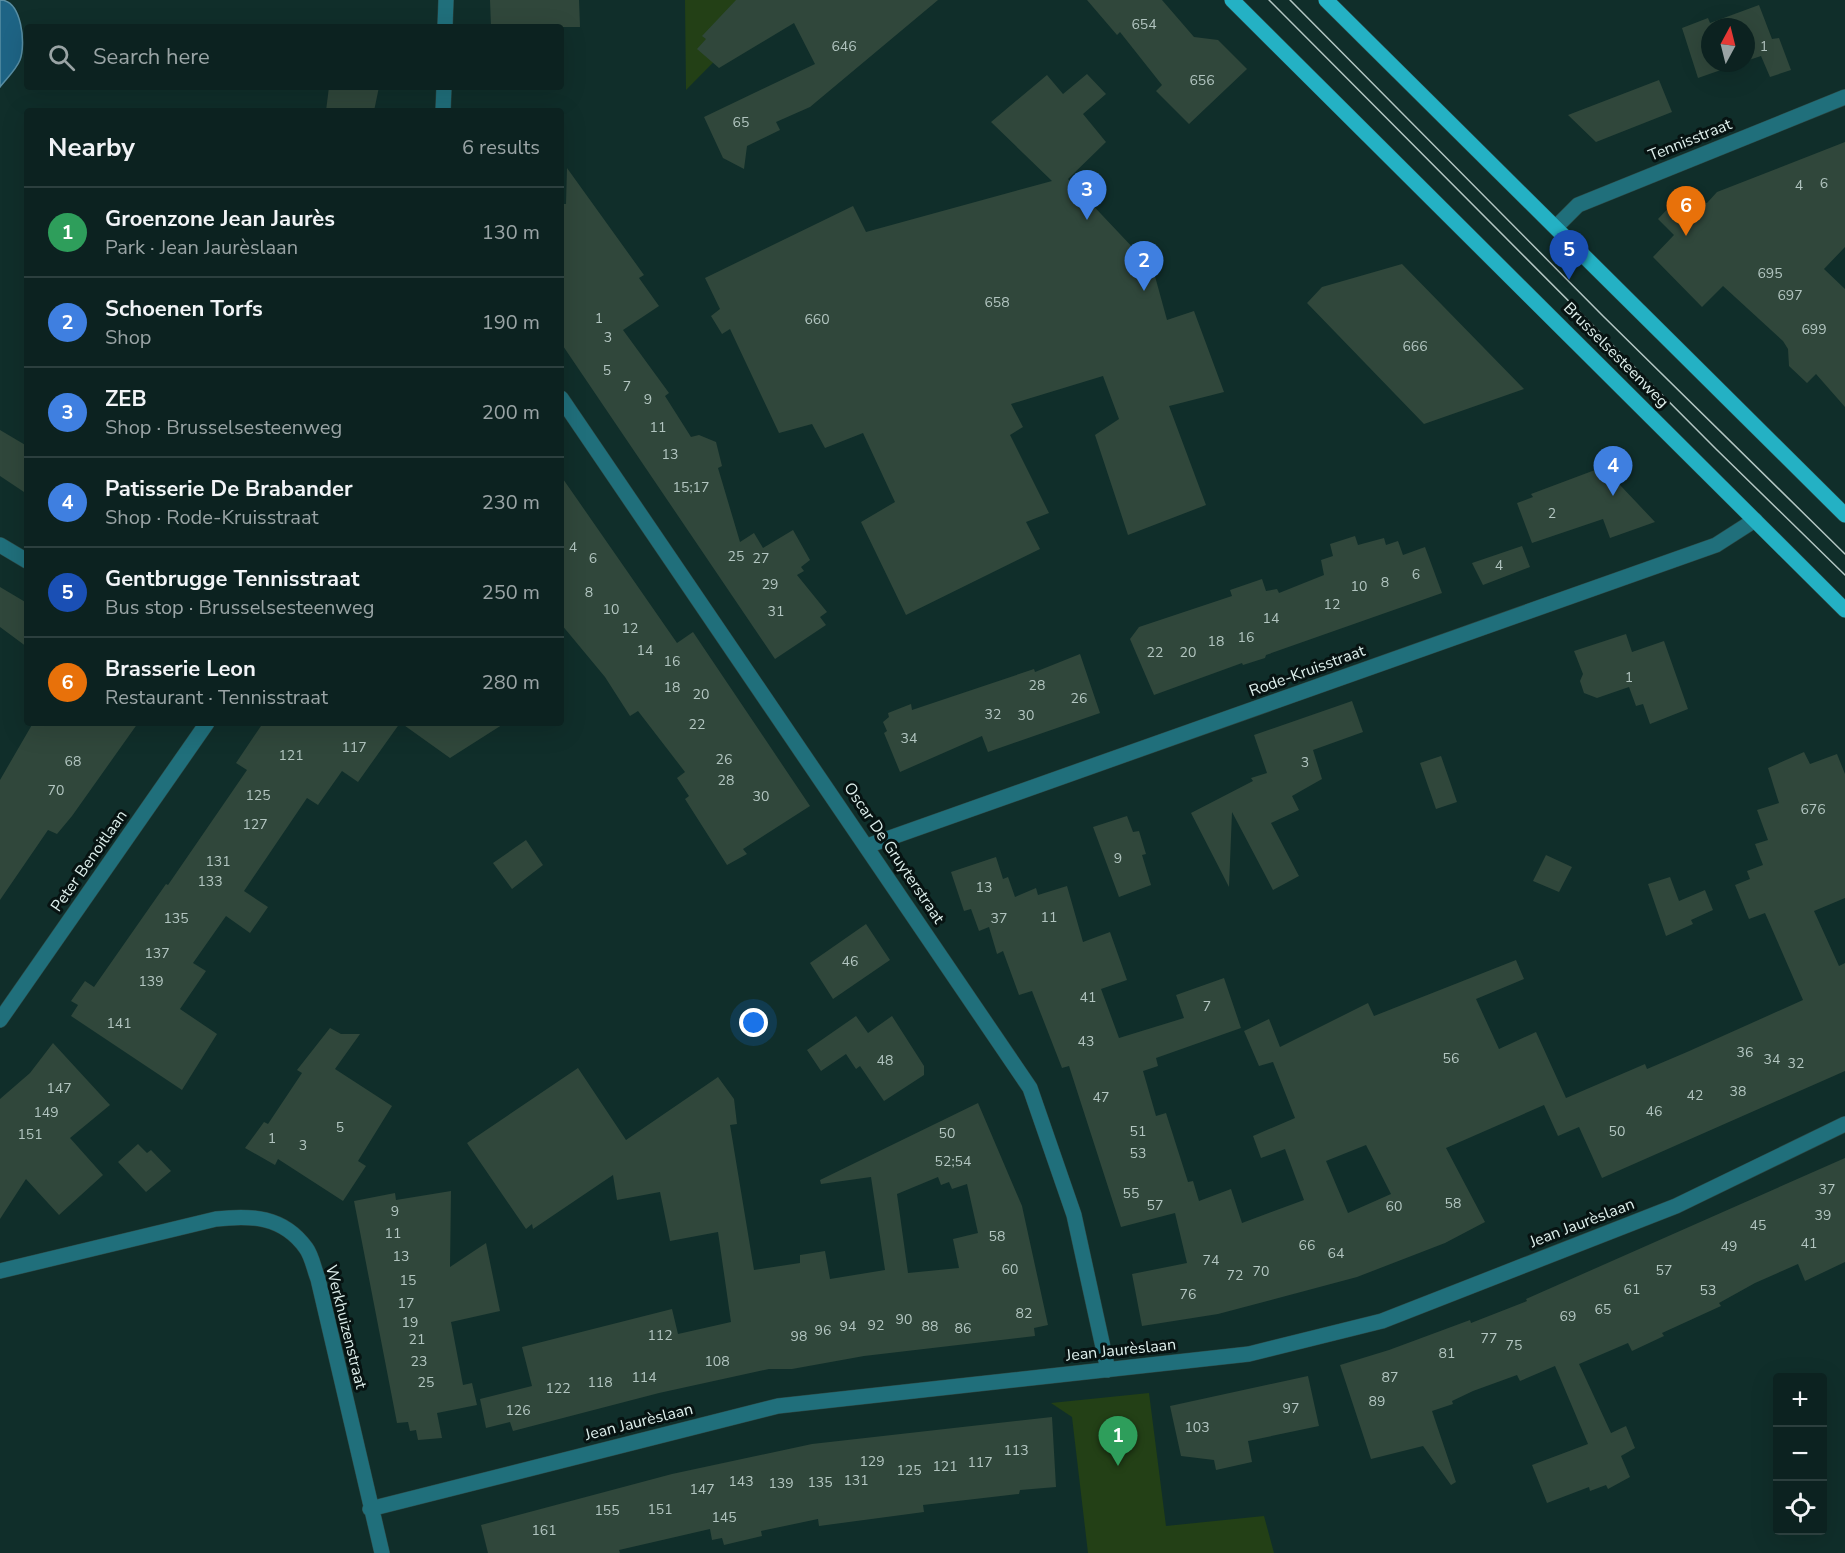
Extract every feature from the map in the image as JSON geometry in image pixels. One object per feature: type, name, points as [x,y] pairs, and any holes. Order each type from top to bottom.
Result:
[{"type":"main road","name":"Brusselsesteenweg","points":[[1232,0],[1845,610]]},
{"type":"main road","points":[[1326,0],[1845,515]]},
{"type":"street","points":[[445,24],[446,0]]},
{"type":"street","points":[[443,108],[444,90]]},
{"type":"street","name":"Tennisstraat","points":[[1556,227],[1578,205],[1845,97]]},
{"type":"street","name":"Oscar De Gruyterstraat","points":[[564,402],[1030,1088],[1074,1215],[1108,1370]]},
{"type":"street","name":"Rode-Kruisstraat","points":[[867,846],[1716,545],[1755,520]]},
{"type":"street","points":[[0,545],[24,559]]},
{"type":"street","name":"Peter Benoitlaan","points":[[0,1020],[205,726]]},
{"type":"street","name":"Jean Jaurèslaan","points":[[370,1509],[778,1406],[1249,1354],[1382,1321],[1676,1206],[1845,1124]]},
{"type":"street","name":"Werkhuizenstraat","points":[[0,1271],[216,1219],[250,1215],[279,1224],[306,1248],[318,1279],[382,1553]]},
{"type":"green space","points":[[685,0],[775,0],[686,90]]},
{"type":"green space","points":[[1149,1393],[1166,1526],[1264,1516],[1274,1553],[1088,1553],[1072,1417],[1051,1403]]},
{"type":"water","points":[[0,0],[13,7],[18,15],[22,34],[22,53],[18,64],[0,87]]},
{"type":"building","points":[[490,0],[579,0],[580,27],[564,27],[564,24],[491,24]]},
{"type":"building","points":[[736,0],[938,0],[810,107],[776,122],[780,130],[747,146],[744,169],[723,158],[704,117],[815,64],[794,23],[719,68],[697,49],[706,39],[702,36]]},
{"type":"building","points":[[1087,0],[1162,0],[1194,37],[1218,40],[1247,69],[1189,124],[1156,91],[1162,85],[1120,32],[1117,35]]},
{"type":"building","points":[[1759,5],[1772,39],[1779,38],[1791,70],[1770,77],[1761,56],[1755,58],[1755,18],[1724,18]]},
{"type":"building","points":[[1701,21],[1701,72],[1715,72],[1698,78],[1682,28]]},
{"type":"building","points":[[1087,74],[1106,94],[1083,114],[1106,142],[1068,179],[1153,269],[1167,320],[1194,311],[1224,392],[1169,406],[1206,505],[1128,535],[1095,435],[1119,419],[1103,376],[1011,404],[1023,427],[1010,435],[1049,513],[1026,522],[1040,549],[906,615],[861,522],[895,502],[863,433],[825,448],[812,424],[779,433],[730,329],[722,334],[711,316],[720,309],[705,278],[853,206],[866,232],[1052,181],[991,122],[1047,75],[1063,94]]},
{"type":"building","points":[[1659,80],[1672,112],[1596,142],[1568,115]]},
{"type":"building","points":[[329,90],[378,90],[375,108],[326,108]]},
{"type":"building","points":[[1845,142],[1845,247],[1824,269],[1845,289],[1845,407],[1816,374],[1807,383],[1789,366],[1788,349],[1783,341],[1723,286],[1702,307],[1653,257],[1674,235],[1658,219],[1672,204],[1707,203],[1717,192]]},
{"type":"building","points":[[567,168],[644,275],[639,278],[659,306],[623,330],[669,393],[665,396],[691,437],[699,435],[716,442],[722,466],[718,468],[740,542],[754,533],[763,548],[793,530],[810,560],[801,567],[804,571],[797,575],[827,612],[820,617],[826,625],[775,659],[564,347],[564,204],[566,204]]},
{"type":"building","points":[[1402,264],[1524,389],[1424,424],[1307,303],[1322,287]]},
{"type":"building","points":[[0,430],[24,444],[24,492],[0,476]]},
{"type":"building","points":[[1603,467],[1655,522],[1610,538],[1603,519],[1532,543],[1517,503],[1533,497],[1531,494]]},
{"type":"building","points":[[564,480],[677,643],[693,632],[810,806],[743,849],[747,854],[727,865],[685,799],[689,796],[677,778],[685,772],[638,711],[630,716],[605,677],[564,628]]},
{"type":"building","points":[[1355,536],[1358,545],[1384,538],[1386,545],[1398,541],[1403,555],[1425,547],[1442,593],[1266,655],[1265,658],[1243,665],[1242,663],[1154,695],[1130,639],[1139,627],[1232,596],[1230,590],[1262,579],[1266,591],[1277,589],[1279,593],[1324,575],[1321,560],[1333,556],[1330,544]]},
{"type":"building","points":[[1522,546],[1530,567],[1483,585],[1472,563]]},
{"type":"building","points":[[0,587],[24,601],[24,645],[0,627]]},
{"type":"building","points":[[1626,634],[1632,652],[1664,641],[1688,709],[1650,724],[1643,704],[1636,706],[1629,687],[1597,698],[1584,693],[1580,681],[1583,674],[1574,651]]},
{"type":"building","points":[[1080,654],[1100,713],[988,752],[982,736],[900,772],[884,733],[887,731],[883,722],[889,717],[888,713],[911,704],[912,710],[1034,669],[1035,672]]},
{"type":"building","points":[[1352,701],[1363,732],[1313,750],[1322,779],[1292,796],[1299,810],[1271,823],[1299,876],[1273,890],[1232,812],[1229,887],[1191,813],[1253,781],[1251,778],[1267,773],[1254,735]]},
{"type":"building","points":[[31,726],[136,726],[57,834],[48,830],[0,900],[0,780]]},
{"type":"building","points":[[261,726],[398,726],[358,782],[342,771],[318,805],[307,798],[244,891],[268,907],[250,933],[226,916],[193,963],[206,971],[180,1009],[217,1034],[182,1090],[71,1016],[78,1005],[71,1001],[85,981],[94,987],[166,884],[168,885],[247,770],[236,763]]},
{"type":"building","points":[[405,726],[500,726],[450,758]]},
{"type":"building","points":[[1804,752],[1810,764],[1837,754],[1845,774],[1845,898],[1814,911],[1839,966],[1845,963],[1845,1071],[1602,1178],[1579,1127],[1558,1136],[1544,1105],[1446,1148],[1485,1222],[1445,1243],[1357,1277],[1218,1314],[1142,1326],[1132,1274],[1187,1263],[1175,1213],[1121,1227],[1069,1066],[1062,1068],[1032,991],[1019,995],[1003,951],[997,954],[989,927],[979,931],[971,909],[964,911],[951,872],[996,857],[1003,879],[1008,877],[1015,897],[1036,888],[1038,895],[1067,886],[1083,942],[1110,932],[1127,980],[1101,989],[1119,1038],[1184,1018],[1176,995],[1224,978],[1241,1028],[1156,1058],[1158,1066],[1143,1071],[1156,1116],[1166,1113],[1188,1182],[1193,1181],[1199,1201],[1231,1189],[1242,1223],[1304,1200],[1285,1149],[1261,1158],[1253,1136],[1295,1118],[1273,1062],[1259,1066],[1244,1031],[1269,1019],[1280,1047],[1368,1003],[1374,1016],[1516,960],[1524,979],[1476,999],[1499,1049],[1536,1032],[1566,1098],[1645,1064],[1647,1069],[1803,1000],[1765,913],[1749,919],[1735,885],[1750,879],[1747,871],[1763,865],[1755,844],[1768,840],[1757,810],[1779,803],[1768,768]],"holes":[[[1366,1145],[1391,1194],[1348,1213],[1326,1161]]]},
{"type":"building","points":[[1441,756],[1457,802],[1436,809],[1420,763]]},
{"type":"building","points":[[1127,816],[1133,832],[1139,831],[1146,854],[1142,855],[1151,885],[1119,897],[1093,827]]},
{"type":"building","points":[[526,840],[543,865],[512,889],[493,863]]},
{"type":"building","points":[[1546,855],[1572,867],[1559,892],[1533,881]]},
{"type":"building","points":[[1670,877],[1679,901],[1705,890],[1713,910],[1691,920],[1693,924],[1666,936],[1648,884]]},
{"type":"building","points":[[866,924],[890,960],[833,999],[810,963]]},
{"type":"building","points":[[856,1016],[868,1033],[892,1016],[924,1066],[924,1075],[884,1101],[860,1066],[856,1069],[846,1054],[821,1071],[807,1050]]},
{"type":"building","points":[[330,1028],[341,1034],[360,1034],[335,1069],[392,1106],[358,1161],[366,1166],[343,1201],[278,1159],[275,1165],[245,1148],[264,1122],[268,1124],[302,1073],[297,1070]]},
{"type":"building","points":[[53,1043],[110,1105],[70,1138],[103,1175],[59,1215],[26,1179],[0,1219],[0,1099],[30,1073]]},
{"type":"building","points":[[578,1068],[626,1140],[718,1077],[734,1099],[737,1124],[730,1125],[754,1270],[800,1263],[800,1255],[825,1251],[830,1279],[885,1270],[871,1177],[821,1184],[820,1180],[978,1103],[1022,1206],[1048,1325],[1034,1328],[1035,1336],[864,1356],[792,1369],[769,1369],[659,1393],[513,1431],[510,1422],[486,1428],[480,1399],[532,1386],[522,1347],[672,1309],[678,1334],[731,1322],[718,1232],[670,1241],[660,1192],[617,1200],[613,1175],[533,1229],[532,1224],[526,1229],[467,1143]],"holes":[[[938,1177],[941,1185],[949,1182],[952,1189],[967,1184],[978,1233],[953,1239],[959,1268],[908,1273],[897,1194]]]},
{"type":"building","points":[[138,1144],[147,1153],[151,1150],[171,1171],[146,1192],[118,1162]]},
{"type":"building","points":[[1845,1158],[1845,1262],[1805,1281],[1798,1264],[1755,1283],[1719,1303],[1721,1306],[1662,1333],[1664,1336],[1632,1351],[1628,1343],[1579,1364],[1611,1433],[1626,1426],[1635,1448],[1621,1456],[1630,1477],[1608,1489],[1606,1485],[1590,1491],[1589,1487],[1547,1503],[1532,1465],[1588,1444],[1555,1366],[1520,1381],[1517,1375],[1473,1391],[1452,1401],[1453,1404],[1432,1411],[1456,1482],[1451,1485],[1423,1446],[1371,1459],[1340,1365],[1389,1350],[1470,1320],[1471,1323],[1527,1301],[1526,1299]]},
{"type":"building","points":[[451,1191],[450,1267],[486,1243],[500,1311],[451,1322],[463,1385],[472,1383],[477,1405],[437,1413],[442,1438],[418,1440],[416,1430],[410,1431],[408,1422],[397,1423],[354,1201],[395,1193],[396,1200]]},
{"type":"building","points":[[1308,1376],[1319,1426],[1248,1441],[1252,1462],[1216,1470],[1214,1460],[1181,1456],[1170,1406]]},
{"type":"building","points":[[1052,1417],[1056,1487],[1020,1490],[1019,1494],[923,1505],[924,1512],[819,1526],[818,1519],[761,1531],[762,1536],[724,1545],[722,1538],[712,1540],[710,1529],[619,1550],[620,1553],[488,1553],[481,1525],[672,1474],[812,1444]]},
{"type":"tram line","points":[[1269,0],[1716,449],[1845,575]]},
{"type":"tram line","points":[[1290,0],[1603,316],[1845,554]]},
{"type":"place","name":"ZEB","points":[[1087,220]]},
{"type":"place","name":"Brasserie Leon","points":[[1686,236]]},
{"type":"place","name":"Gentbrugge Tennisstraat","points":[[1569,280]]},
{"type":"place","name":"Schoenen Torfs","points":[[1144,291]]},
{"type":"place","name":"Patisserie De Brabander","points":[[1613,496]]},
{"type":"place","name":"Groenzone Jean Jaurès","points":[[1118,1466]]}]
